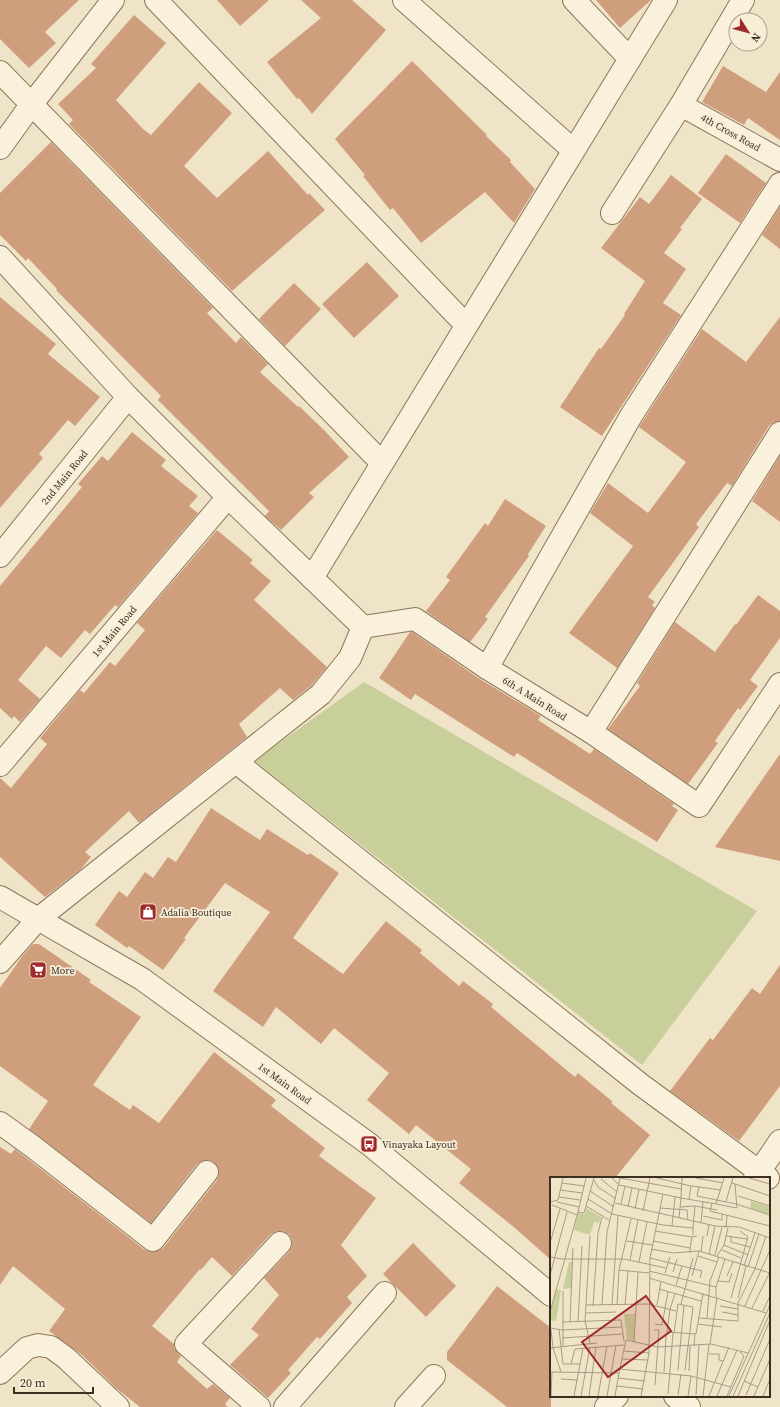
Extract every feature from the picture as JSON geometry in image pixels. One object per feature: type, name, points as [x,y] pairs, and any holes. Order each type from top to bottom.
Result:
[{"type":"street","points":[[0,148],[31,105],[113,0]]},
{"type":"street","points":[[156,0],[466,325]]},
{"type":"street","points":[[404,0],[574,150]]},
{"type":"street","points":[[574,0],[630,59]]},
{"type":"street","points":[[312,578],[666,0]]},
{"type":"street","points":[[612,213],[681,105],[743,0]]},
{"type":"street","points":[[0,72],[382,462]]},
{"type":"street","name":"4th Cross Road","points":[[681,105],[780,160]]},
{"type":"street","points":[[487,668],[631,416],[780,184]]},
{"type":"street","points":[[0,962],[38,919],[321,694],[350,658],[363,627],[228,497],[128,397],[1,260]]},
{"type":"street","name":"2nd Main Road","points":[[0,556],[128,397]]},
{"type":"street","points":[[591,732],[780,433]]},
{"type":"street","name":"1st Main Road","points":[[0,765],[228,497]]},
{"type":"street","name":"6th A Main Road","points":[[363,627],[415,619],[487,668],[591,732],[700,806],[780,684]]},
{"type":"street","points":[[236,762],[640,1084],[762,1176],[780,1141]]},
{"type":"street","name":"1st Main Road","points":[[0,897],[142,979],[350,1130],[550,1294]]},
{"type":"street","points":[[0,1123],[153,1240],[207,1172]]},
{"type":"street","points":[[770,1181],[780,1188]]},
{"type":"street","points":[[259,1407],[186,1344],[280,1243]]},
{"type":"street","points":[[284,1407],[385,1293]]},
{"type":"street","points":[[0,1373],[27,1348],[38,1345],[51,1347],[66,1358],[118,1407]]},
{"type":"street","points":[[406,1407],[434,1376]]},
{"type":"street","points":[[606,1407],[616,1397]]},
{"type":"street","points":[[676,1397],[689,1407]]},
{"type":"green space","points":[[364,682],[757,911],[642,1065],[254,761]]},
{"type":"building","points":[[0,0],[79,0],[45,32],[56,43],[29,68],[0,39]]},
{"type":"building","points":[[217,0],[269,0],[240,26]]},
{"type":"building","points":[[301,0],[352,0],[386,30],[312,114],[299,98],[297,99],[267,62],[321,18]]},
{"type":"building","points":[[596,0],[651,0],[620,28]]},
{"type":"building","points":[[134,15],[166,43],[116,100],[143,129],[151,135],[199,82],[232,113],[184,166],[217,198],[268,151],[308,195],[309,193],[325,210],[232,291],[69,124],[73,120],[58,104],[96,68],[91,64]]},
{"type":"building","points":[[412,61],[487,135],[486,136],[511,160],[510,162],[535,189],[514,223],[485,192],[421,243],[393,208],[390,210],[363,176],[365,175],[335,139]]},
{"type":"building","points":[[723,66],[766,92],[780,72],[780,140],[748,118],[744,125],[702,102]]},
{"type":"building","points":[[51,142],[213,308],[207,313],[236,343],[241,337],[268,364],[260,372],[298,407],[299,406],[349,457],[309,493],[314,497],[281,530],[265,516],[269,511],[158,400],[161,396],[56,290],[57,289],[28,258],[26,261],[0,235],[0,193]]},
{"type":"building","points":[[726,154],[766,183],[740,223],[698,193]]},
{"type":"building","points":[[671,175],[702,199],[680,228],[682,229],[664,253],[686,269],[663,303],[681,315],[602,436],[560,407],[599,348],[601,349],[625,315],[624,314],[645,281],[601,248],[640,197],[649,204]]},
{"type":"building","points":[[780,207],[780,249],[762,235]]},
{"type":"building","points":[[367,262],[399,296],[354,338],[322,304]]},
{"type":"building","points":[[294,283],[321,309],[285,346],[259,319]]},
{"type":"building","points":[[0,297],[56,344],[48,354],[100,397],[75,426],[68,420],[39,454],[43,458],[0,508]]},
{"type":"building","points":[[780,317],[780,421],[774,422],[769,426],[732,486],[727,483],[696,524],[699,527],[648,597],[655,602],[652,605],[655,608],[617,668],[569,633],[633,546],[590,513],[608,483],[648,513],[686,462],[639,427],[702,329],[746,362]]},
{"type":"building","points":[[132,432],[166,460],[161,466],[198,496],[189,506],[198,513],[118,607],[115,605],[90,634],[85,630],[61,658],[46,646],[18,680],[40,699],[20,722],[14,716],[12,719],[0,708],[0,586],[82,487],[78,484],[102,456],[108,461]]},
{"type":"building","points":[[780,456],[780,522],[752,501]]},
{"type":"building","points":[[505,499],[546,526],[528,554],[529,556],[485,617],[488,619],[470,642],[426,611],[450,580],[446,577],[485,523],[488,526]]},
{"type":"building","points":[[217,530],[253,560],[250,563],[271,581],[254,600],[327,667],[312,685],[293,700],[280,688],[239,724],[247,737],[139,823],[129,811],[85,852],[91,857],[81,869],[45,897],[0,857],[0,778],[11,788],[47,744],[40,738],[80,690],[84,693],[110,662],[115,666],[145,630],[137,623]]},
{"type":"building","points":[[758,595],[780,611],[780,638],[750,680],[758,686],[740,710],[738,708],[715,741],[718,743],[688,784],[608,729],[640,686],[637,683],[675,622],[715,652]]},
{"type":"building","points":[[410,632],[480,679],[541,716],[538,720],[590,754],[594,749],[674,804],[672,806],[678,810],[657,842],[517,753],[514,757],[415,694],[411,700],[379,678]]},
{"type":"building","points":[[780,754],[780,861],[715,847]]},
{"type":"building","points":[[211,808],[260,840],[267,829],[308,855],[310,853],[339,873],[293,938],[343,974],[386,921],[422,950],[420,953],[459,986],[463,981],[493,1004],[491,1007],[575,1077],[578,1073],[650,1135],[616,1177],[550,1177],[550,1259],[515,1228],[459,1183],[471,1169],[416,1125],[409,1134],[367,1100],[389,1073],[334,1028],[321,1044],[276,1007],[263,1027],[213,991],[270,912],[225,883],[184,938],[186,939],[163,970],[129,946],[127,948],[95,925],[119,891],[127,897],[145,872],[153,878],[168,857],[176,862]]},
{"type":"building","points":[[33,944],[39,944],[91,980],[89,982],[141,1017],[93,1085],[130,1110],[133,1105],[159,1123],[214,1052],[276,1100],[271,1106],[325,1148],[319,1156],[376,1198],[341,1245],[367,1276],[347,1297],[352,1303],[320,1339],[317,1337],[288,1370],[291,1373],[268,1398],[230,1365],[259,1335],[251,1329],[279,1295],[264,1278],[289,1252],[292,1246],[292,1239],[289,1234],[283,1231],[277,1231],[271,1234],[232,1276],[212,1257],[152,1326],[174,1344],[174,1348],[181,1356],[177,1362],[207,1389],[213,1384],[230,1398],[225,1404],[228,1407],[140,1407],[116,1388],[82,1355],[49,1331],[65,1309],[13,1266],[0,1285],[0,1147],[11,1154],[15,1149],[145,1250],[152,1252],[163,1248],[217,1180],[219,1173],[218,1167],[214,1162],[208,1160],[197,1164],[151,1223],[29,1129],[48,1101],[0,1066],[0,988],[23,955]]},
{"type":"building","points":[[780,965],[780,1086],[739,1141],[670,1091],[710,1038],[713,1040],[752,988],[760,994]]},
{"type":"building","points":[[413,1243],[456,1286],[426,1317],[383,1274]]},
{"type":"building","points":[[497,1286],[550,1327],[551,1407],[507,1407],[447,1360],[447,1352]]},
{"type":"place","name":"Adalia Boutique","points":[[148,912]]},
{"type":"place","name":"More","points":[[38,970]]},
{"type":"place","name":"Vinayaka Layout","points":[[369,1144]]}]
